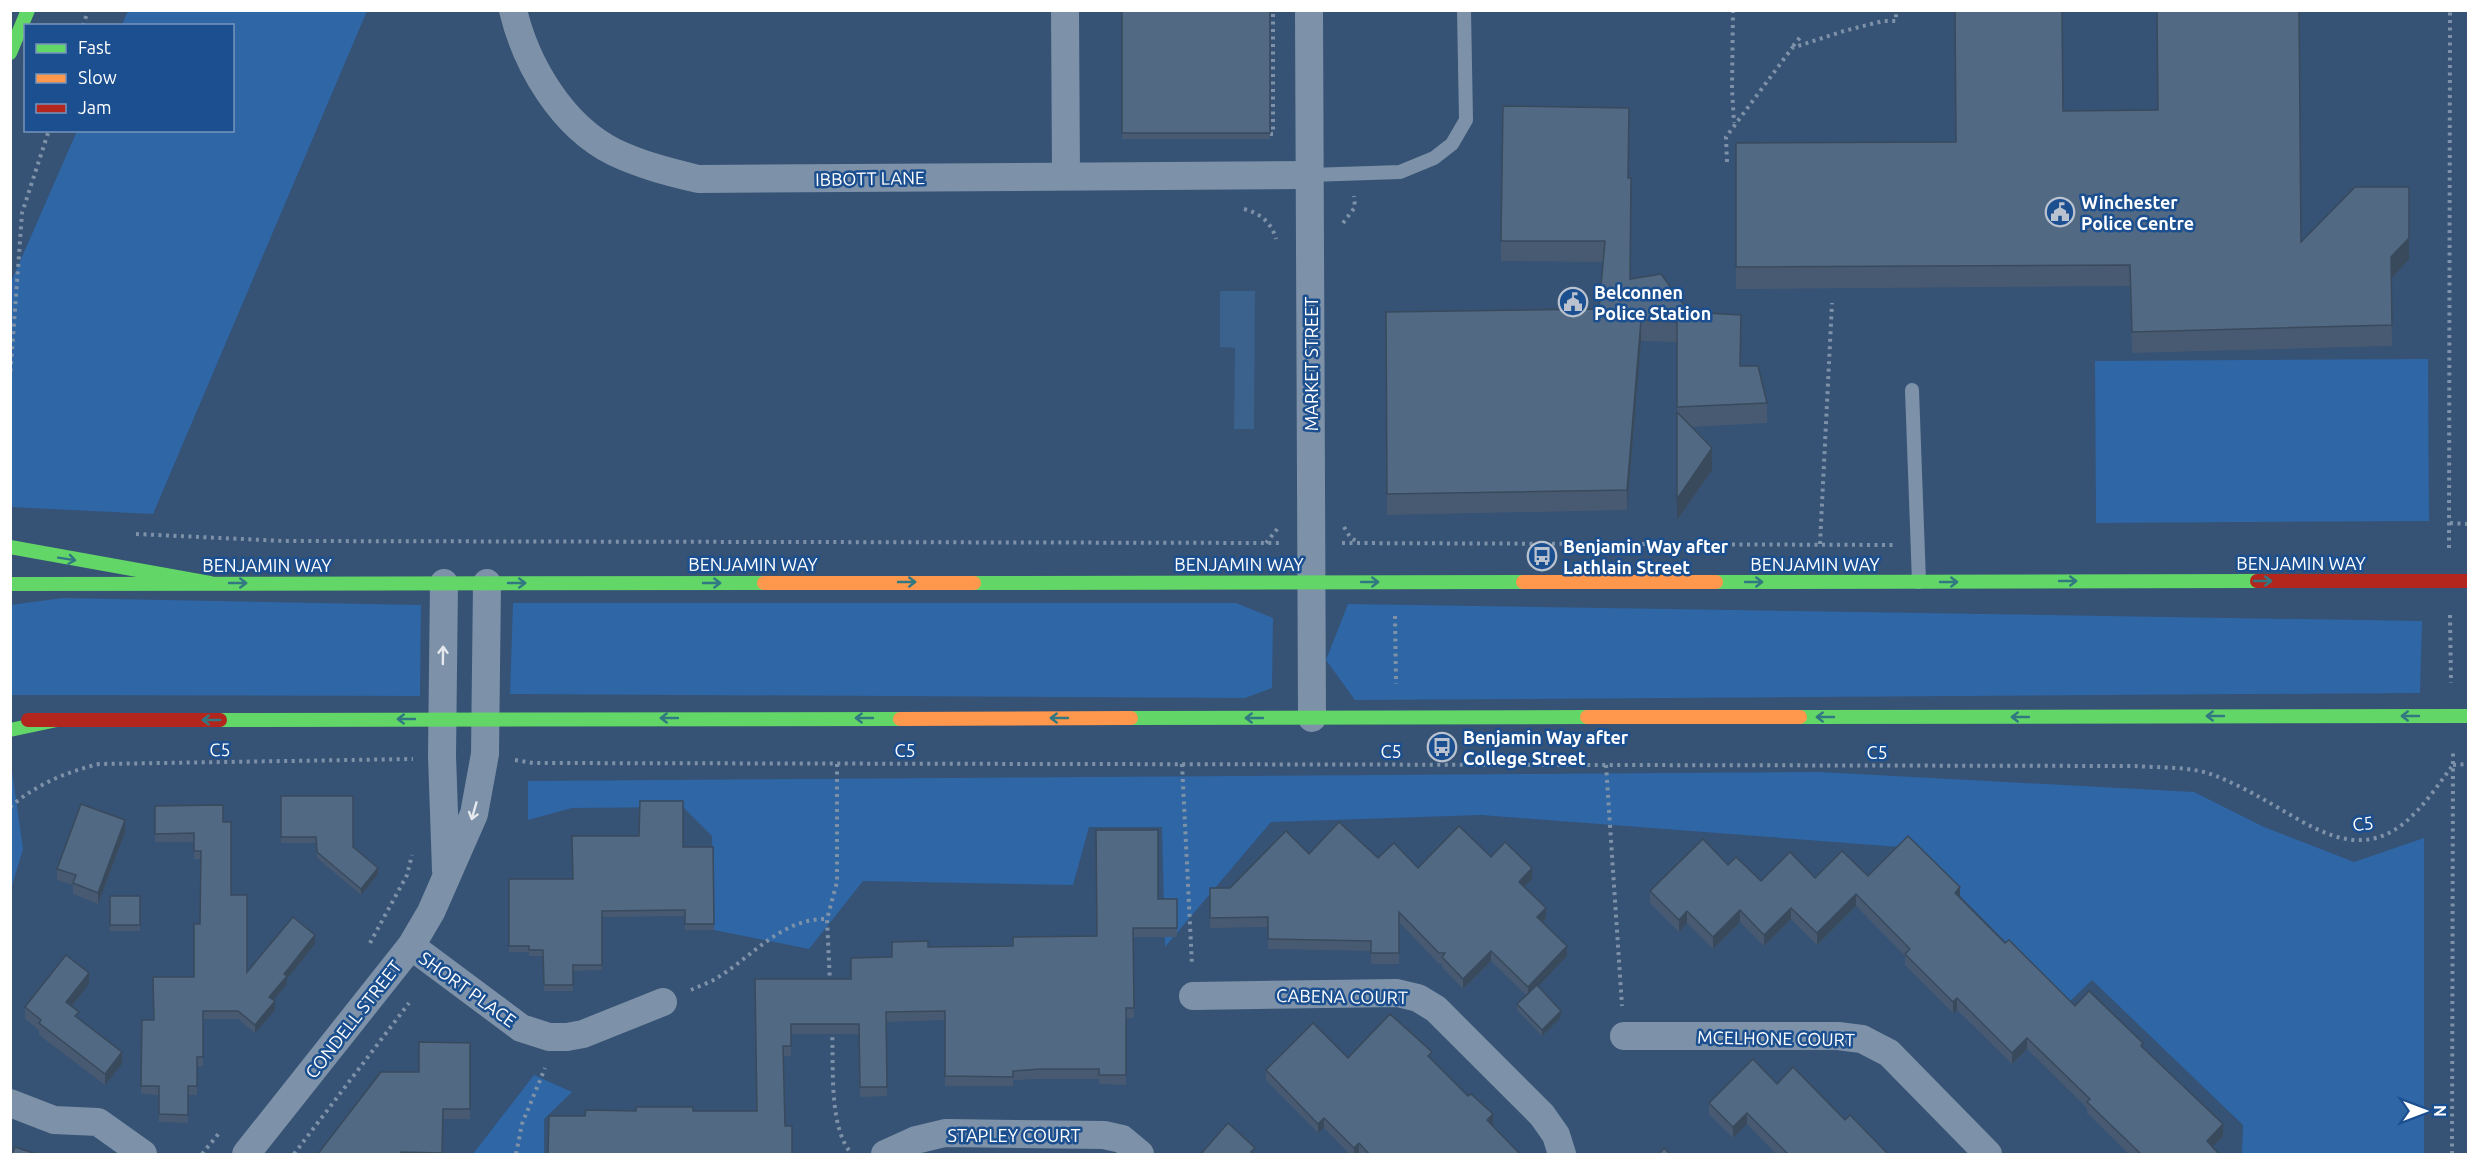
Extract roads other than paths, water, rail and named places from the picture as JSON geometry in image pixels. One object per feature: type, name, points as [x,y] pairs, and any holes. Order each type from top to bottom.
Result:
[{"type":"main road","points":[[10,53],[28,10]]},
{"type":"main road","points":[[10,547],[210,583]]},
{"type":"main road","name":"BENJAMIN WAY","points":[[10,584],[2469,581]]},
{"type":"main road","points":[[10,720],[2469,716]]},
{"type":"main road","points":[[10,730],[57,720]]},
{"type":"street","name":"IBBOTT LANE","points":[[513,10],[519,33],[540,81],[585,133],[612,151],[664,171],[698,179],[1310,175]]},
{"type":"street","points":[[1065,10],[1066,176]]},
{"type":"street","name":"MARKET STREET","points":[[1309,10],[1312,717]]},
{"type":"street","name":"CONDELL STREET","points":[[444,583],[442,756],[446,875]]},
{"type":"street","name":"CONDELL STREET","points":[[246,1155],[411,946],[431,912],[474,814],[485,754],[487,583]]},
{"type":"street","name":"SHORT PLACE","points":[[411,946],[521,1028],[532,1033],[558,1037],[584,1034],[663,1002]]},
{"type":"street","name":"CABENA COURT","points":[[1193,996],[1397,993],[1418,998],[1436,1009],[1542,1115],[1556,1135],[1562,1155]]},
{"type":"street","name":"MCELHONE COURT","points":[[1624,1036],[1838,1036],[1862,1039],[1889,1053],[1989,1155]]},
{"type":"street","points":[[10,1103],[54,1120],[98,1122],[143,1155]]},
{"type":"street","name":"STAPLEY COURT","points":[[885,1155],[916,1140],[945,1133],[1104,1135],[1122,1139],[1140,1155]]},
{"type":"lane","points":[[1310,175],[1400,172],[1434,158],[1452,144],[1466,120],[1464,10]]},
{"type":"lane","points":[[1912,390],[1919,582]]},
{"type":"place","name":"Winchester Police Centre","points":[[2060,212]]},
{"type":"place","name":"Belconnen Police Station","points":[[1573,302]]},
{"type":"place","name":"Benjamin Way after Lathlain Street","points":[[1542,556]]},
{"type":"place","name":"Benjamin Way after College Street","points":[[1442,747]]}]
